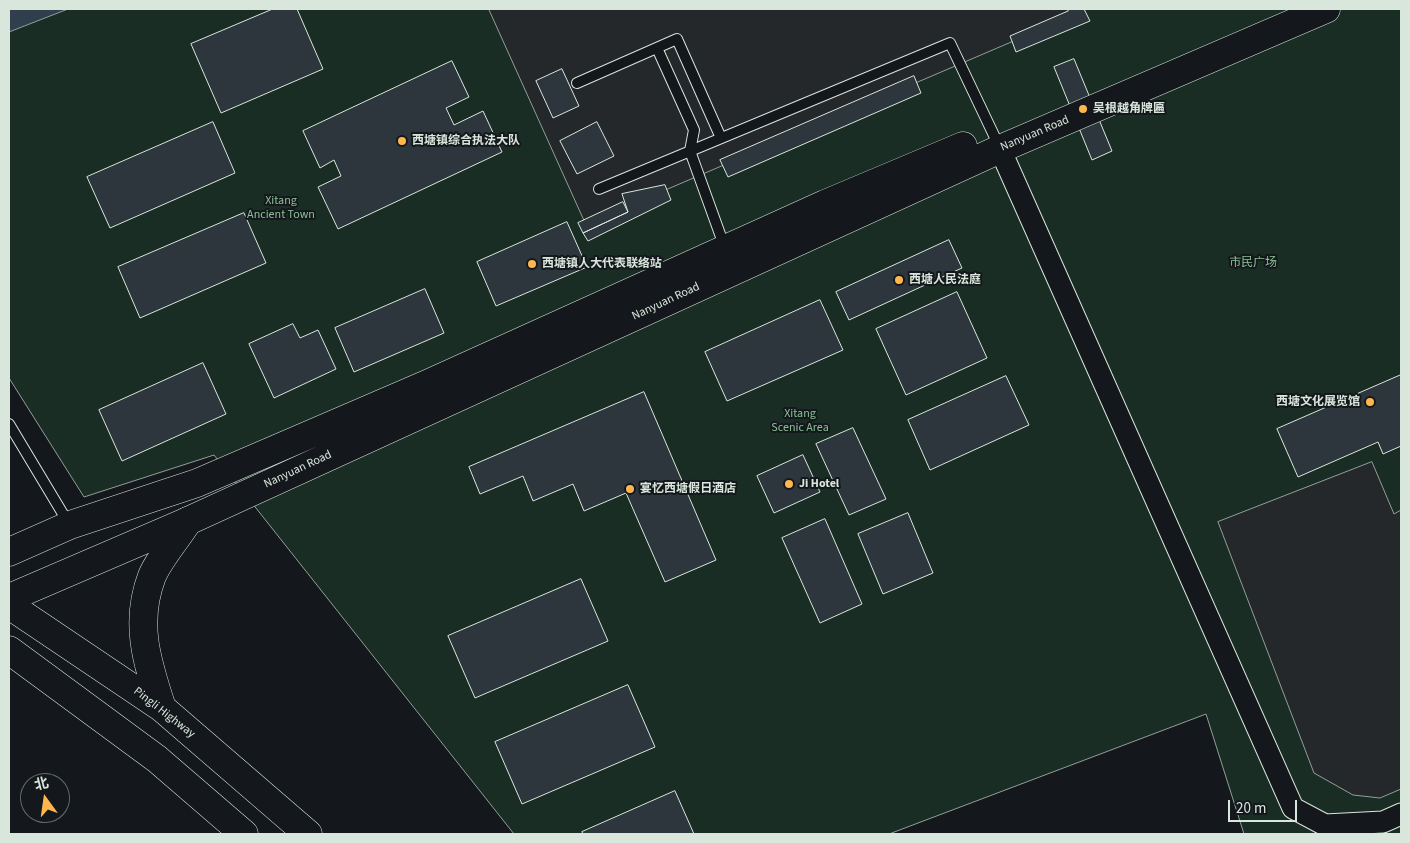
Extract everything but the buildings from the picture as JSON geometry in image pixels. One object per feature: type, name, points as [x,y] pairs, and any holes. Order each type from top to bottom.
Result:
[{"type":"main road","name":"Nanyuan Road","points":[[9,598],[188,521],[996,141],[1282,9]]},
{"type":"main road","name":"Nanyuan Road","points":[[9,552],[70,524],[197,483],[427,384],[725,249],[1326,9]]},
{"type":"main road","points":[[162,708],[148,664],[142,625],[152,575],[188,521]]},
{"type":"main road","name":"Pingli Highway","points":[[9,605],[162,708],[308,834]]},
{"type":"main road","points":[[9,650],[157,759],[244,834]]},
{"type":"street","points":[[996,141],[1293,808],[1325,826],[1383,822],[1401,814]]},
{"type":"lane","points":[[577,83],[677,39],[721,138]]},
{"type":"lane","points":[[599,189],[950,43],[996,141]]},
{"type":"lane","points":[[657,48],[694,130],[690,151],[725,249]]},
{"type":"lane","points":[[9,424],[70,524]]},
{"type":"green space","name":"Xitang Scenic Area","points":[[9,9],[1401,9],[1401,834],[1244,834],[1206,714],[889,834],[514,834],[214,455],[84,497],[9,378]]},
{"type":"shaded area","points":[[489,9],[1069,9],[1072,16],[586,224]]},
{"type":"shaded area","points":[[1372,462],[1394,514],[1401,510],[1401,789],[1380,798],[1353,795],[1314,773],[1218,522]]},
{"type":"water","points":[[9,9],[68,9],[9,32]]},
{"type":"place","name":"吴根越角牌匾","points":[[1083,109]]},
{"type":"place","name":"西塘镇综合执法大队","points":[[402,141]]},
{"type":"place","name":"西塘镇人大代表联络站","points":[[532,264]]},
{"type":"place","name":"西塘人民法庭","points":[[899,280]]},
{"type":"place","name":"西塘文化展览馆","points":[[1370,402]]},
{"type":"place","name":"Ji Hotel","points":[[789,484]]},
{"type":"place","name":"宴忆西塘假日酒店","points":[[630,489]]},
{"type":"park label","name":"Xitang Ancient Town","points":[[281,208]]},
{"type":"park label","name":"市民广场","points":[[1253,263]]}]
